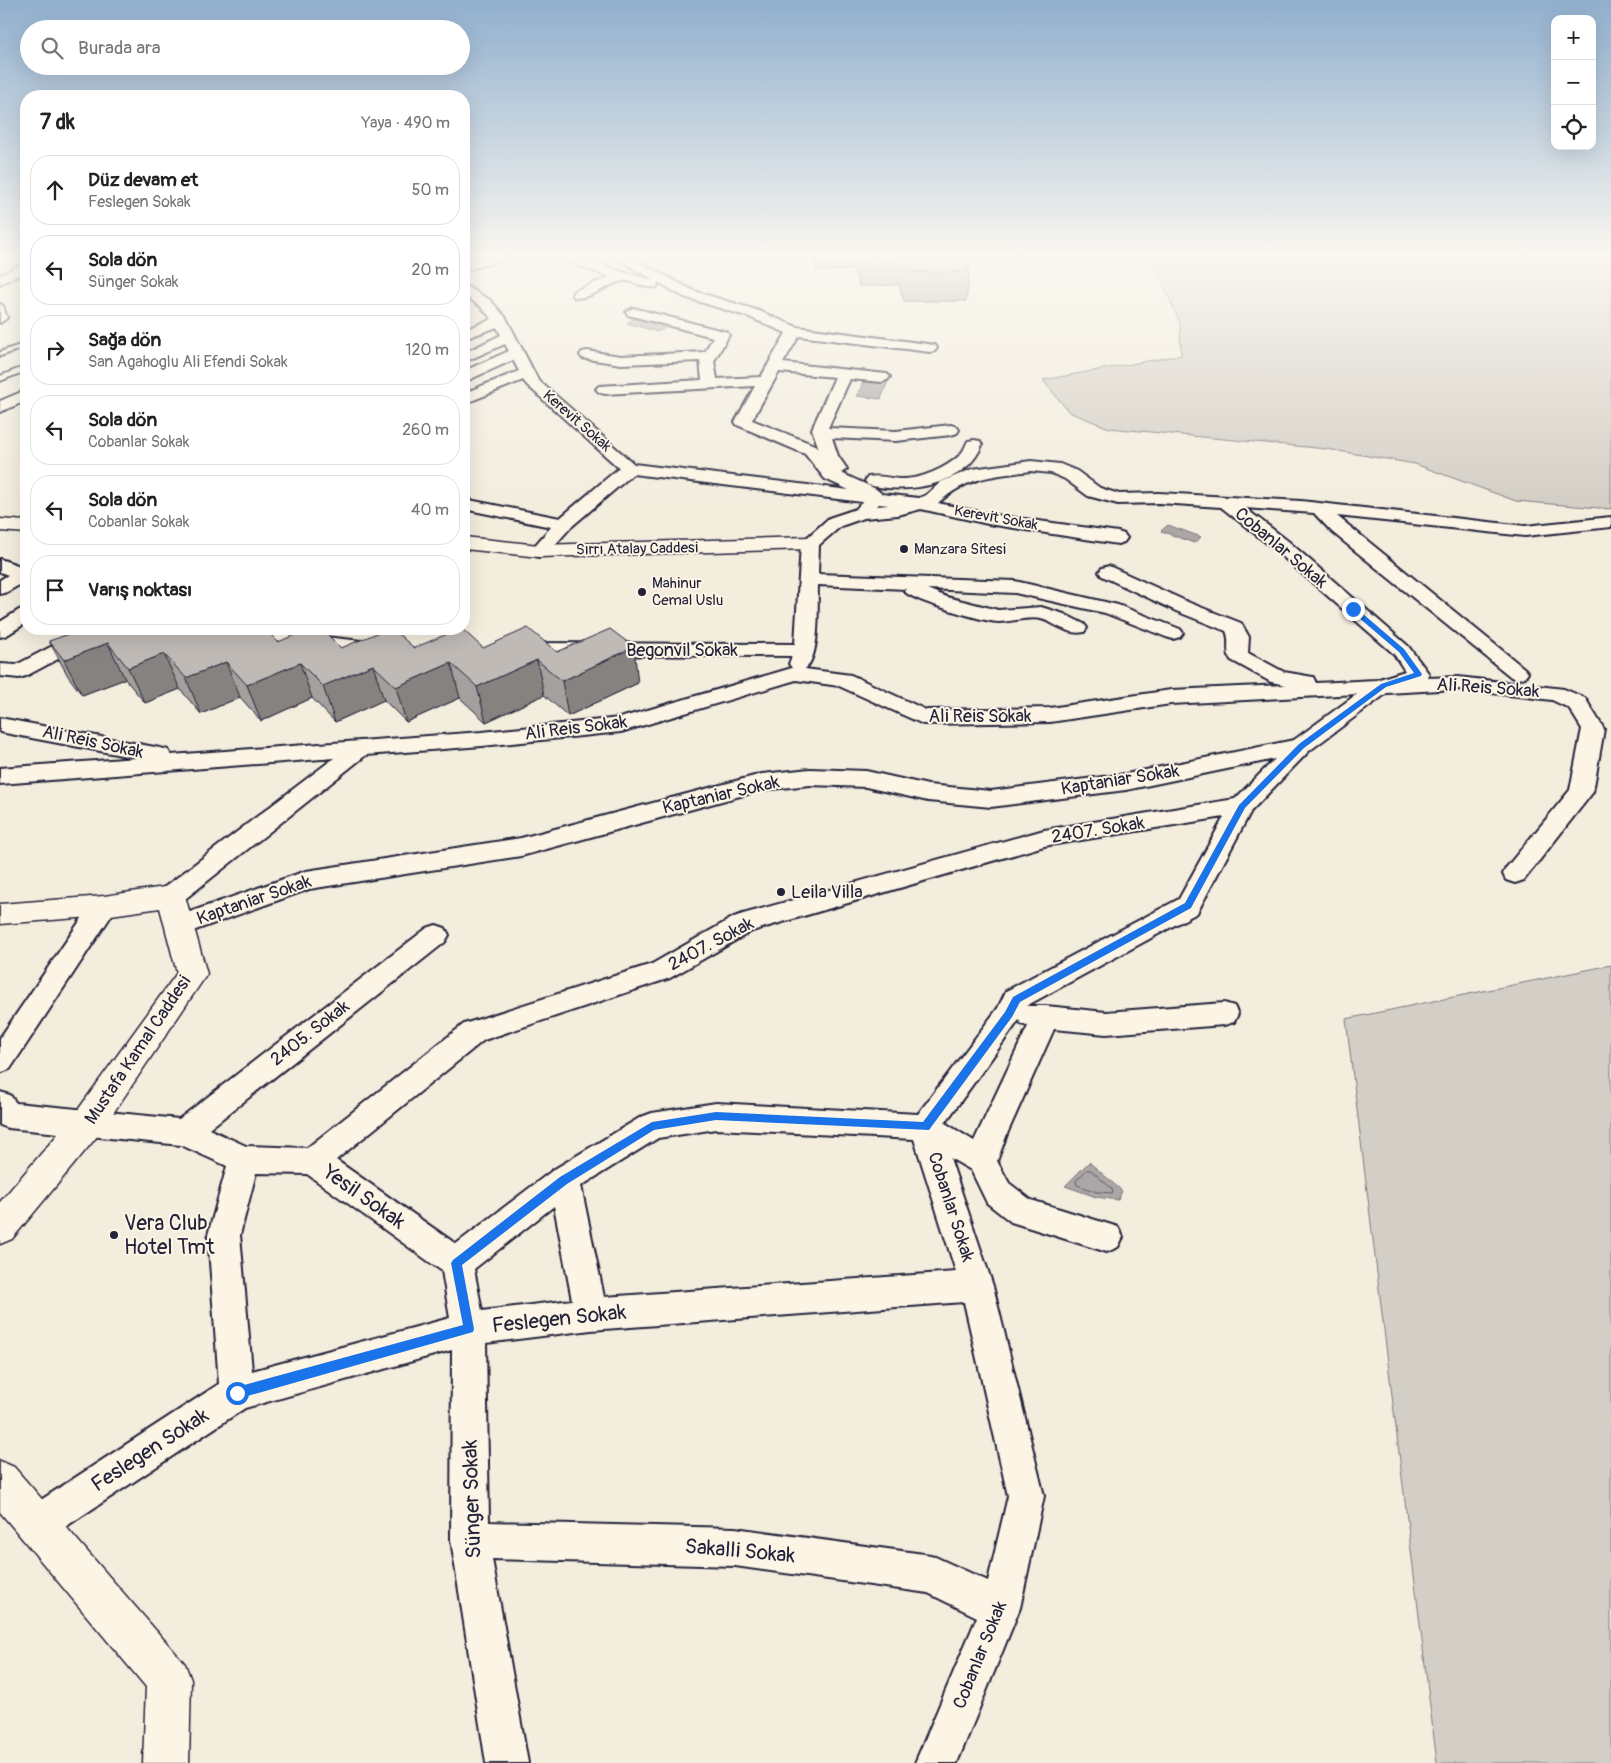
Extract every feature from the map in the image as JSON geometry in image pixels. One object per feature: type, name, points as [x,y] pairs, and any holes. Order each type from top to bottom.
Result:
[{"type":"street","points":[[470,355],[506,338]]},
{"type":"street","name":"Kerevit Sokak","points":[[510,338],[532,382],[629,468],[874,497],[921,504],[988,519],[1118,538]]},
{"type":"street","points":[[710,383],[707,361],[720,338]]},
{"type":"street","name":"Kerevit Sokak","points":[[790,338],[743,422],[810,450],[831,475],[870,493],[874,497]]},
{"type":"street","points":[[852,338],[930,348]]},
{"type":"street","points":[[470,374],[517,353]]},
{"type":"street","points":[[587,355],[621,360],[710,356]]},
{"type":"street","points":[[470,397],[527,373]]},
{"type":"street","points":[[604,389],[710,383],[770,373],[845,373],[882,377]]},
{"type":"street","points":[[845,373],[820,429],[830,456],[838,469],[870,480],[910,484],[948,471],[972,454],[974,445]]},
{"type":"street","points":[[0,406],[20,398]]},
{"type":"street","points":[[821,433],[896,436],[951,430]]},
{"type":"street","points":[[795,674],[805,650],[810,543],[835,522],[862,513],[898,510],[921,504],[932,499],[947,486],[978,473],[1031,466],[1054,468],[1071,475],[1094,492],[1118,499],[1159,498],[1300,506],[1525,531],[1611,522]]},
{"type":"street","points":[[539,551],[564,524],[629,468]]},
{"type":"street","points":[[910,484],[921,504]]},
{"type":"street","points":[[862,513],[874,497]]},
{"type":"street","name":"Cobanlar Sokak","points":[[936,1763],[1001,1608],[1026,1496],[977,1286],[925,1127],[1008,1014],[1016,1000],[1188,906],[1242,806],[1301,746],[1384,685],[1418,674],[1401,650],[1280,544],[1226,502]]},
{"type":"street","points":[[470,505],[564,524]]},
{"type":"street","points":[[1319,508],[1338,528],[1518,673]]},
{"type":"street","points":[[0,525],[20,527]]},
{"type":"street","name":"Sırrı Atalay Caddesi","points":[[470,544],[539,551],[810,543]]},
{"type":"street","points":[[0,565],[20,573]]},
{"type":"street","points":[[1109,572],[1234,627],[1238,637],[1238,656],[1257,666],[1278,676],[1338,688]]},
{"type":"street","points":[[0,588],[20,577]]},
{"type":"street","points":[[808,579],[1015,587],[1111,609],[1174,633]]},
{"type":"street","points":[[893,583],[940,601],[998,616],[1041,613],[1058,618],[1077,628]]},
{"type":"street","points":[[0,631],[20,618]]},
{"type":"street","points":[[0,670],[19,672],[89,635]]},
{"type":"street","points":[[253,635],[378,649],[398,649]]},
{"type":"street","name":"Begonvil Sokak","points":[[498,649],[805,650]]},
{"type":"street","name":"Ali Reis Sokak","points":[[0,776],[362,746],[482,739],[621,725],[795,674],[844,680],[923,717],[1050,715],[1171,697],[1384,685],[1458,683],[1556,694],[1577,703],[1593,729],[1581,792],[1515,874]]},
{"type":"street","name":"Ali Reis Sokak","points":[[0,724],[186,761]]},
{"type":"street","points":[[0,914],[104,906],[171,896],[362,746]]},
{"type":"street","name":"Kaptaniar Sokak","points":[[179,926],[306,880],[521,847],[762,782],[810,777],[866,779],[928,793],[991,799],[1126,782],[1301,746]]},
{"type":"street","name":"2407. Sokak","points":[[312,1161],[474,1032],[662,971],[743,924],[1044,838],[1242,806]]},
{"type":"street","name":"Mustafa Kamal Caddesi","points":[[0,1228],[88,1124],[192,974],[171,896]]},
{"type":"street","points":[[0,1061],[104,906]]},
{"type":"street","name":"2405. Sokak","points":[[184,1132],[436,934]]},
{"type":"street","points":[[1008,1014],[1106,1023],[1224,1014]]},
{"type":"street","points":[[982,1161],[992,1134],[1046,1018]]},
{"type":"street","name":"Yesil Sokak","points":[[0,1104],[8,1115],[184,1132],[244,1159],[312,1161],[457,1263]]},
{"type":"street","points":[[457,1263],[564,1180],[652,1126],[716,1116],[925,1127],[982,1161],[998,1193],[1022,1212],[1107,1237]]},
{"type":"street","points":[[237,1393],[224,1235],[244,1159]]},
{"type":"street","points":[[564,1180],[591,1314]]},
{"type":"street","name":"Sünger Sokak","points":[[457,1263],[469,1329],[470,1540],[507,1763]]},
{"type":"street","name":"Feslegen Sokak","points":[[37,1524],[237,1393],[469,1329],[591,1314],[977,1286]]},
{"type":"street","points":[[0,1481],[169,1680],[166,1763]]},
{"type":"street","name":"Sakalli Sokak","points":[[470,1540],[735,1547],[931,1574],[1001,1608]]},
{"type":"lane","points":[[0,354],[20,347]]},
{"type":"lane","points":[[0,379],[20,371]]},
{"type":"shaded area","points":[[1180,338],[1611,338],[1611,509],[1516,501],[1415,464],[1327,449],[1109,428],[1069,412],[1043,380],[1181,355]]},
{"type":"shaded area","points":[[1611,965],[1611,1763],[1437,1763],[1346,1019]]},
{"type":"water","points":[[864,379],[888,381],[881,399],[857,396]]},
{"type":"water","points":[[1168,525],[1201,537],[1194,543],[1161,531]]},
{"type":"water","points":[[1089,1162],[1122,1191],[1118,1200],[1096,1197],[1065,1186]]},
{"type":"building","points":[[528,628],[557,652],[610,629],[634,647],[562,681],[537,660],[477,687],[451,663],[396,687],[373,665],[323,686],[300,663],[247,685],[226,662],[186,678],[164,654],[128,668],[108,643],[64,660],[49,641],[66,635],[271,635],[278,642],[295,635],[328,635],[341,648],[372,635],[400,635],[414,648],[445,635],[469,635],[483,648]]},
{"type":"place","name":"Manzara Sitesi","points":[[904,549]]},
{"type":"place","name":"Mahinur Cemal Uslu","points":[[642,592]]},
{"type":"place","name":"Leila Villa","points":[[781,892]]},
{"type":"place","name":"Vera Club Hotel Tmt","points":[[114,1235]]},
{"type":"route","points":[[237,1393],[469,1329],[457,1263],[564,1180],[652,1126],[716,1116],[925,1127],[1008,1014],[1016,1000],[1188,906],[1242,806],[1301,746],[1384,685],[1418,674],[1401,650],[1353,609]]}]
